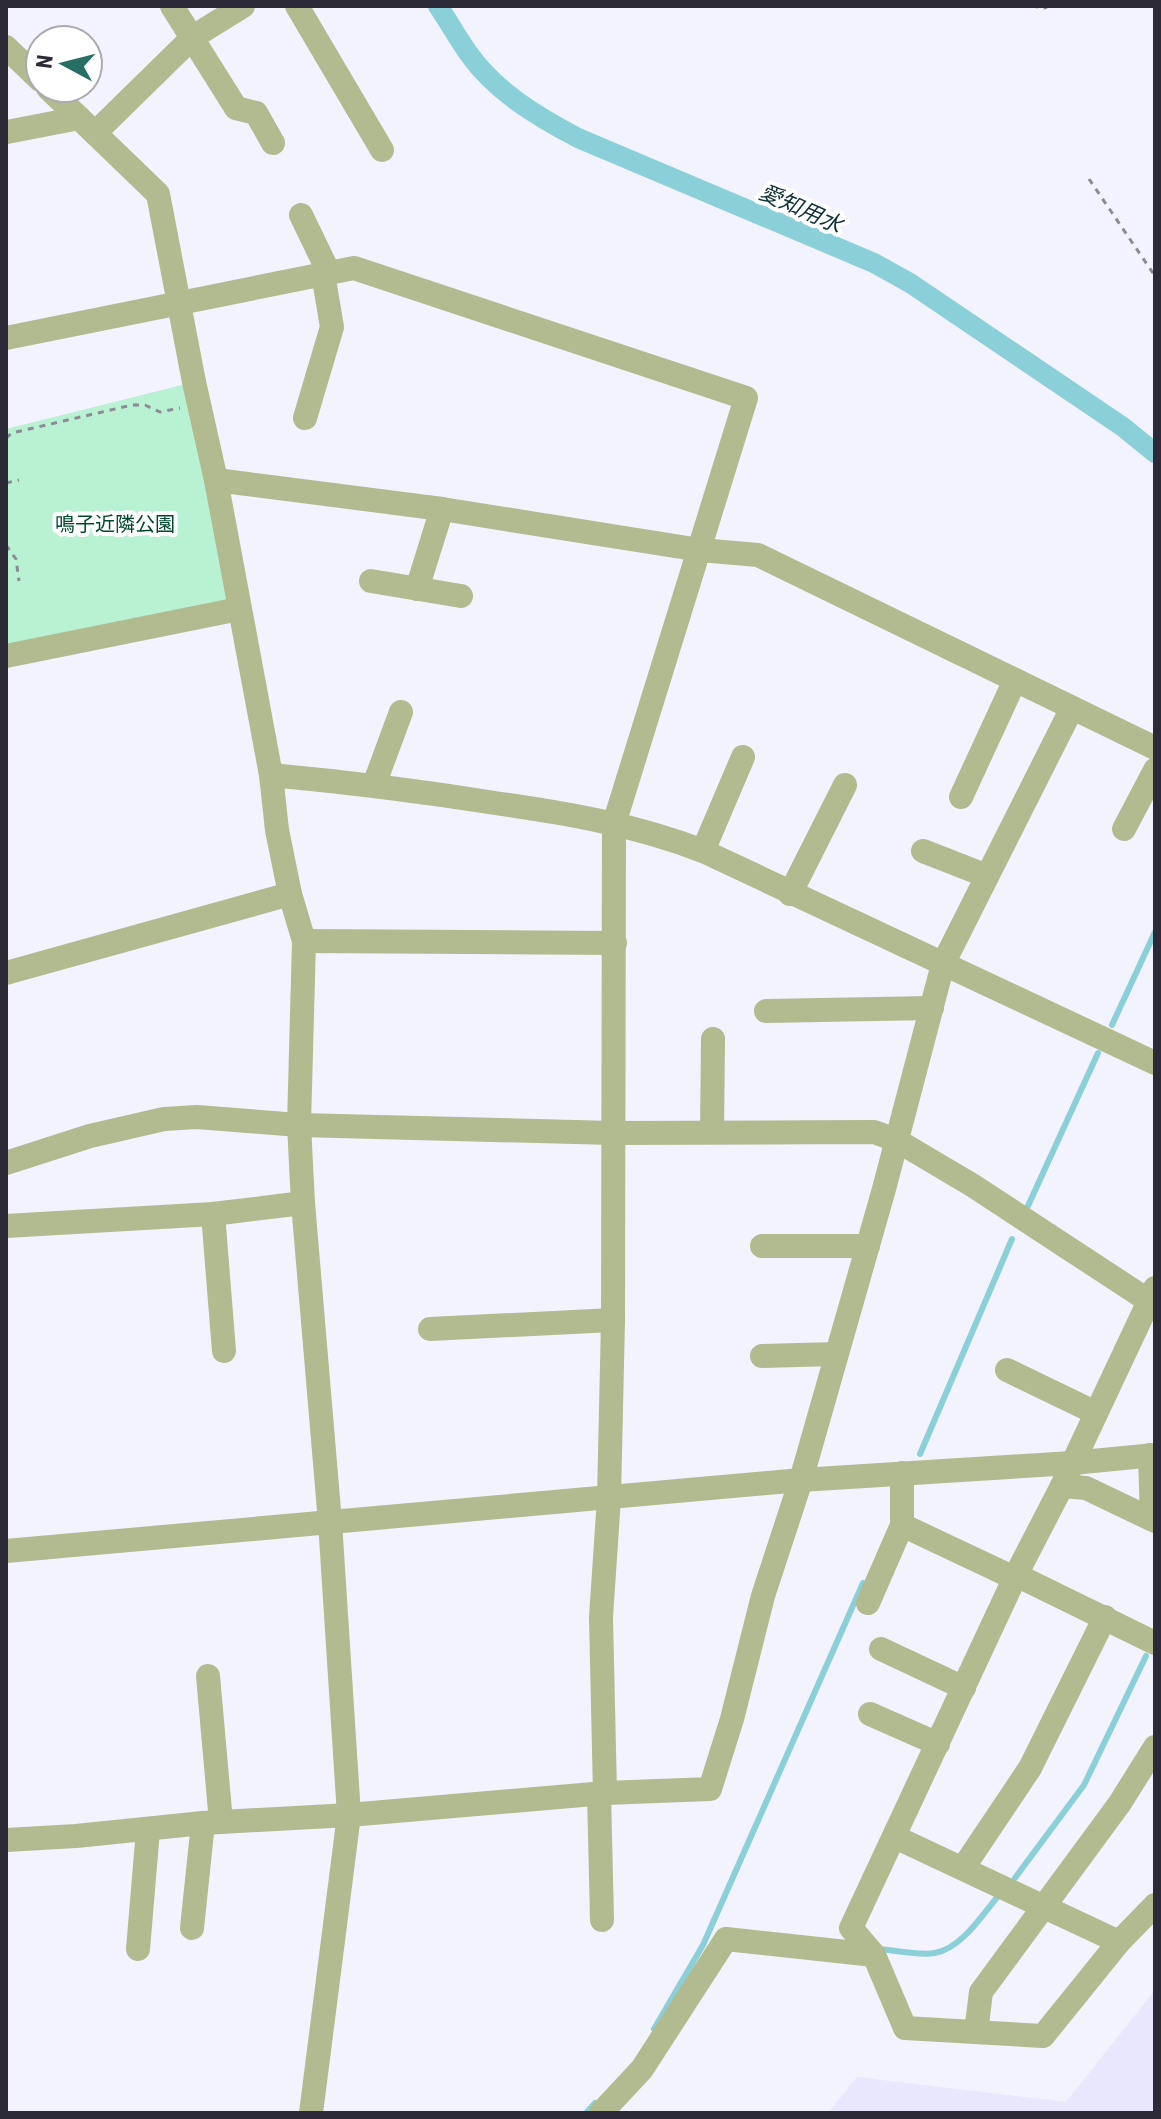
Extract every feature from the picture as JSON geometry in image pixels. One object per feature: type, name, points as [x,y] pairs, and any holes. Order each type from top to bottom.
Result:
[{"type":"street","points":[[172,6],[236,108],[256,113],[273,143]]},
{"type":"street","points":[[7,132],[87,126],[193,37],[243,6]]},
{"type":"street","points":[[297,6],[382,150]]},
{"type":"street","points":[[6,47],[24,64]]},
{"type":"street","points":[[64,104],[158,194],[216,480],[271,775],[277,830],[290,894],[304,941],[299,1125],[303,1203],[330,1522],[349,1815],[311,2113]]},
{"type":"street","points":[[301,215],[326,274],[332,327],[305,418]]},
{"type":"street","points":[[6,338],[354,268],[746,398],[614,824],[613,1320],[609,1498],[601,1617],[602,1920]]},
{"type":"street","points":[[216,480],[442,509],[700,550],[758,555],[1155,748]]},
{"type":"street","points":[[417,589],[442,509]]},
{"type":"street","points":[[371,581],[461,596]]},
{"type":"street","points":[[6,656],[239,609]]},
{"type":"street","points":[[961,797],[1015,680]]},
{"type":"street","points":[[6,1840],[602,1793],[710,1789],[732,1719],[763,1596],[801,1480],[868,1246],[943,964],[1072,708]]},
{"type":"street","points":[[374,785],[401,712]]},
{"type":"street","points":[[703,851],[743,757]]},
{"type":"street","points":[[1124,829],[1155,770]]},
{"type":"street","points":[[271,775],[374,785],[562,813],[661,835],[703,851],[1155,1063]]},
{"type":"street","points":[[790,894],[845,785]]},
{"type":"street","points":[[923,851],[987,876]]},
{"type":"street","points":[[6,973],[290,894]]},
{"type":"street","points":[[304,941],[615,943]]},
{"type":"street","points":[[766,1011],[932,1008]]},
{"type":"street","points":[[712,1132],[713,1039]]},
{"type":"street","points":[[6,1163],[90,1136],[164,1119],[197,1117],[299,1125],[613,1133],[874,1132],[896,1140],[972,1185],[1153,1298],[1015,1577],[851,1928],[874,1955],[905,2028],[1043,2036],[1119,1942],[1155,1905]]},
{"type":"street","points":[[6,1226],[213,1214],[303,1203]]},
{"type":"street","points":[[213,1214],[224,1351]]},
{"type":"street","points":[[762,1246],[868,1246]]},
{"type":"street","points":[[430,1329],[613,1320]]},
{"type":"street","points":[[762,1356],[836,1354]]},
{"type":"street","points":[[1007,1370],[1096,1413]]},
{"type":"street","points":[[6,1551],[801,1480],[1152,1455],[1153,1520],[1086,1488],[1062,1486]]},
{"type":"street","points":[[868,1603],[902,1525],[902,1473]]},
{"type":"street","points":[[902,1525],[1105,1617],[1155,1643]]},
{"type":"street","points":[[963,1868],[1030,1768],[1105,1617]]},
{"type":"street","points":[[881,1649],[964,1688]]},
{"type":"street","points":[[192,1928],[212,1823],[208,1676]]},
{"type":"street","points":[[870,1714],[938,1744]]},
{"type":"street","points":[[976,2032],[981,1992],[1120,1803],[1155,1747]]},
{"type":"street","points":[[138,1949],[148,1830]]},
{"type":"street","points":[[895,1837],[1119,1942]]},
{"type":"street","points":[[601,2113],[642,2069],[726,1939],[874,1955]]},
{"type":"path","points":[[1032,6],[1049,6]]},
{"type":"path","points":[[1089,179],[1155,276]]},
{"type":"path","points":[[6,438],[12,433],[132,405],[145,405],[160,412],[200,404]]},
{"type":"path","points":[[6,483],[19,480]]},
{"type":"path","points":[[6,515],[6,526]]},
{"type":"path","points":[[6,545],[16,559],[19,581]]},
{"type":"shaded area","points":[[1155,1990],[1155,2113],[828,2113],[857,2077],[1066,2102]]},
{"type":"green space","name":"鳴子近隣公園","points":[[194,382],[239,609],[6,656],[6,429]]},
{"type":"waterway","name":"愛知用水","points":[[438,6],[480,68],[505,92],[533,112],[578,138],[874,263],[910,283],[1123,427],[1155,453]]},
{"type":"waterway","points":[[1112,1025],[1155,932]]},
{"type":"waterway","points":[[1027,1208],[1098,1053]]},
{"type":"waterway","points":[[920,1454],[1012,1239]]},
{"type":"waterway","points":[[654,2029],[703,1945],[863,1583]]},
{"type":"waterway","points":[[1015,1878],[1084,1785],[1146,1656]]},
{"type":"waterway","points":[[878,1949],[921,1954],[945,1950],[971,1930],[999,1895]]},
{"type":"waterway","points":[[586,2113],[595,2103]]}]
